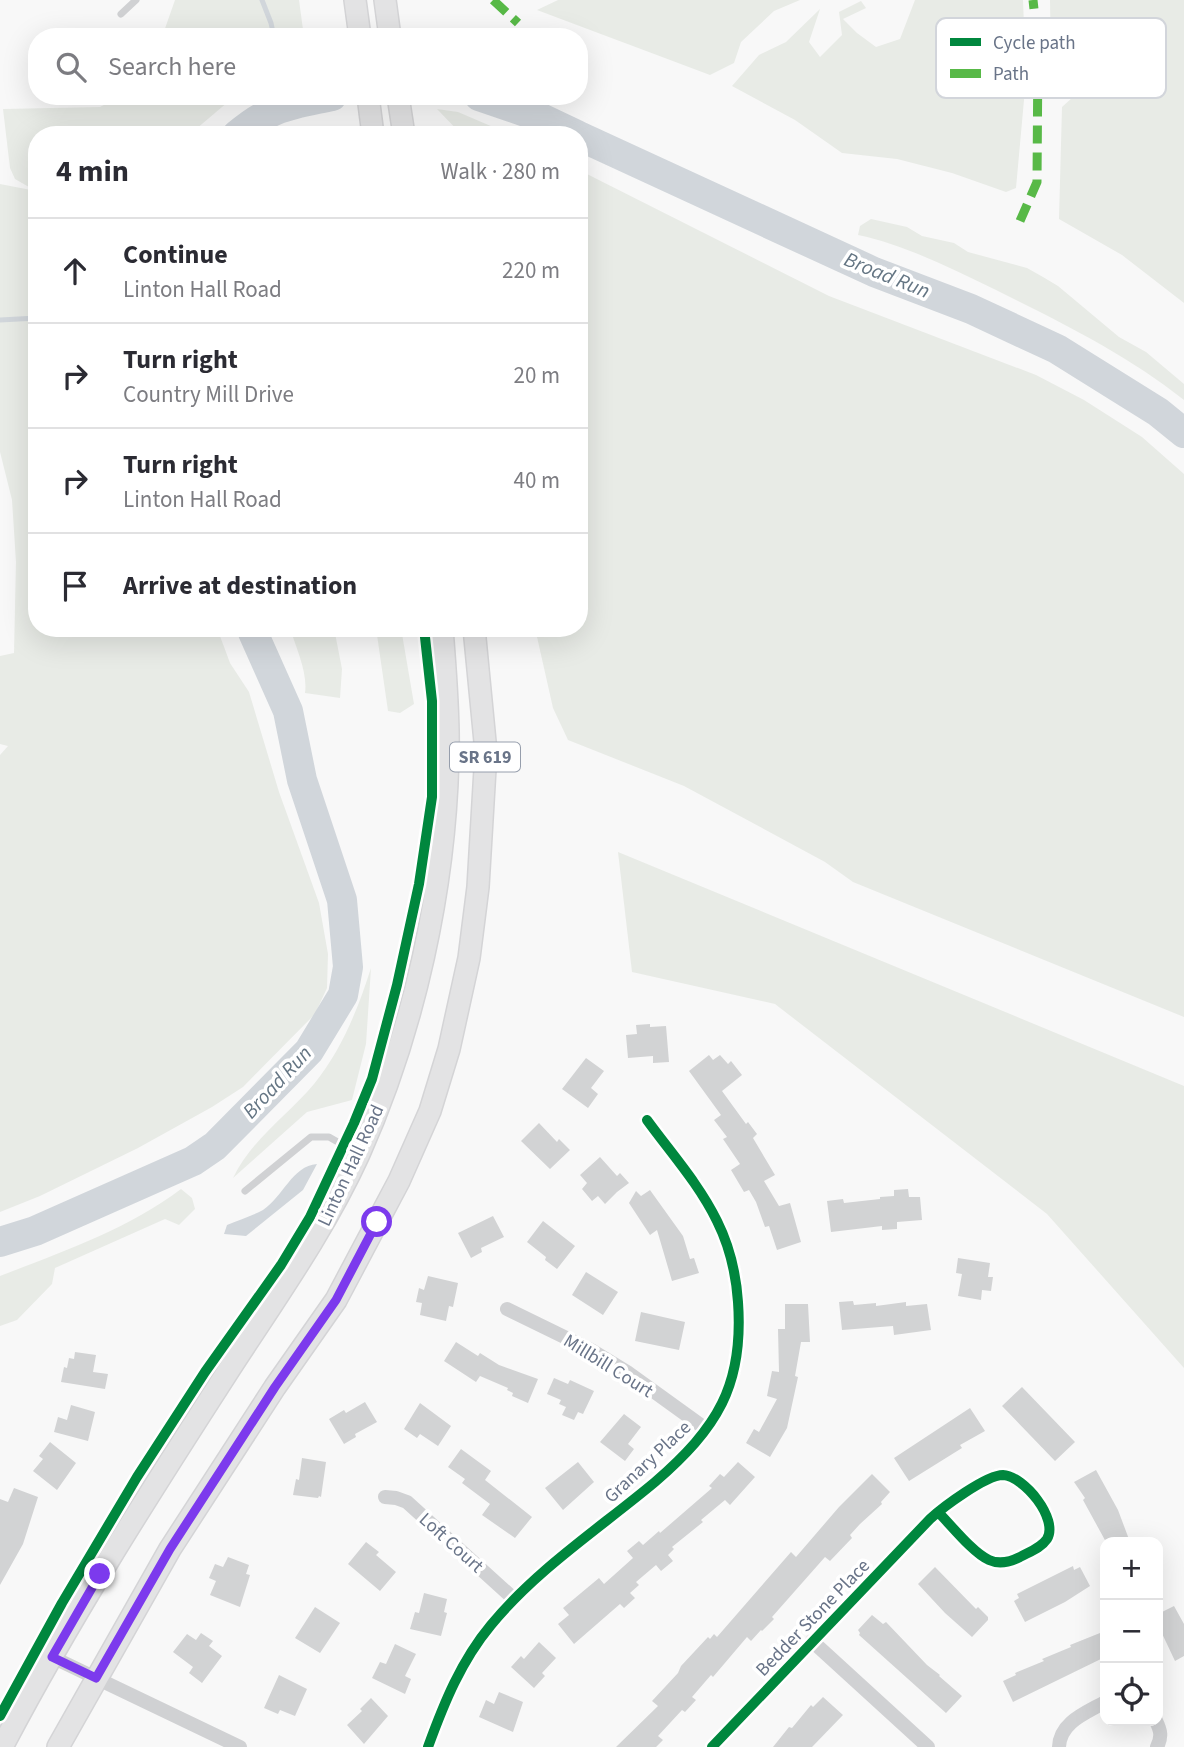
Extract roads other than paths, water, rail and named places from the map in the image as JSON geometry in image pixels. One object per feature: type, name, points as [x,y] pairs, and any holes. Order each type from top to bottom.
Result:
[{"type":"main road","points":[[385,3],[389,28]]},
{"type":"main road","points":[[355,5],[359,28]]},
{"type":"main road","points":[[369,105],[372,126]]},
{"type":"main road","points":[[399,105],[403,126]]},
{"type":"main road","name":"Linton Hall Road","points":[[2,1747],[107,1562],[304,1257],[359,1154],[403,1032],[436,888],[445,817],[448,751],[442,637]]},
{"type":"main road","name":"SR 619","points":[[58,1747],[170,1549],[275,1387],[336,1300],[399,1181],[430,1111],[449,1049],[469,958],[478,887],[486,752],[475,637]]},
{"type":"street","name":"Granary Place","points":[[428,1747],[453,1683],[473,1647],[514,1599],[692,1447],[706,1429],[730,1387],[737,1360],[739,1324],[734,1265],[717,1220],[700,1191],[647,1120]]},
{"type":"street","name":"Millbill Court","points":[[507,1309],[591,1350],[706,1429]]},
{"type":"street","name":"Bedder Stone Place","points":[[712,1747],[938,1512],[962,1494],[995,1476],[1002,1475],[1019,1480],[1047,1512],[1050,1530],[1047,1539],[1040,1546],[1010,1562],[999,1563],[983,1556],[938,1512]]},
{"type":"street","name":"Loft Court","points":[[385,1497],[407,1502],[514,1599]]},
{"type":"street","points":[[812,1641],[928,1747]]},
{"type":"street","points":[[52,1657],[240,1747]]},
{"type":"street","points":[[1059,1747],[1064,1730],[1072,1721],[1100,1705]]},
{"type":"street","points":[[1157,1747],[1161,1738],[1158,1726]]},
{"type":"lane","points":[[121,14],[136,0]]},
{"type":"lane","points":[[245,1191],[311,1137],[329,1138],[359,1154]]},
{"type":"waterway","points":[[262,0],[272,28]]},
{"type":"waterway","name":"Broad Run","points":[[248,126],[271,112],[292,105]]},
{"type":"waterway","name":"Broad Run","points":[[505,105],[558,126]]},
{"type":"waterway","name":"Broad Run","points":[[588,140],[874,272],[971,309],[1057,349],[1158,412],[1184,433]]},
{"type":"waterway","points":[[0,320],[28,318]]},
{"type":"waterway","name":"Broad Run","points":[[0,1242],[35,1231],[193,1161],[215,1146],[309,1051],[343,995],[348,967],[342,900],[302,780],[288,711],[255,637]]}]
